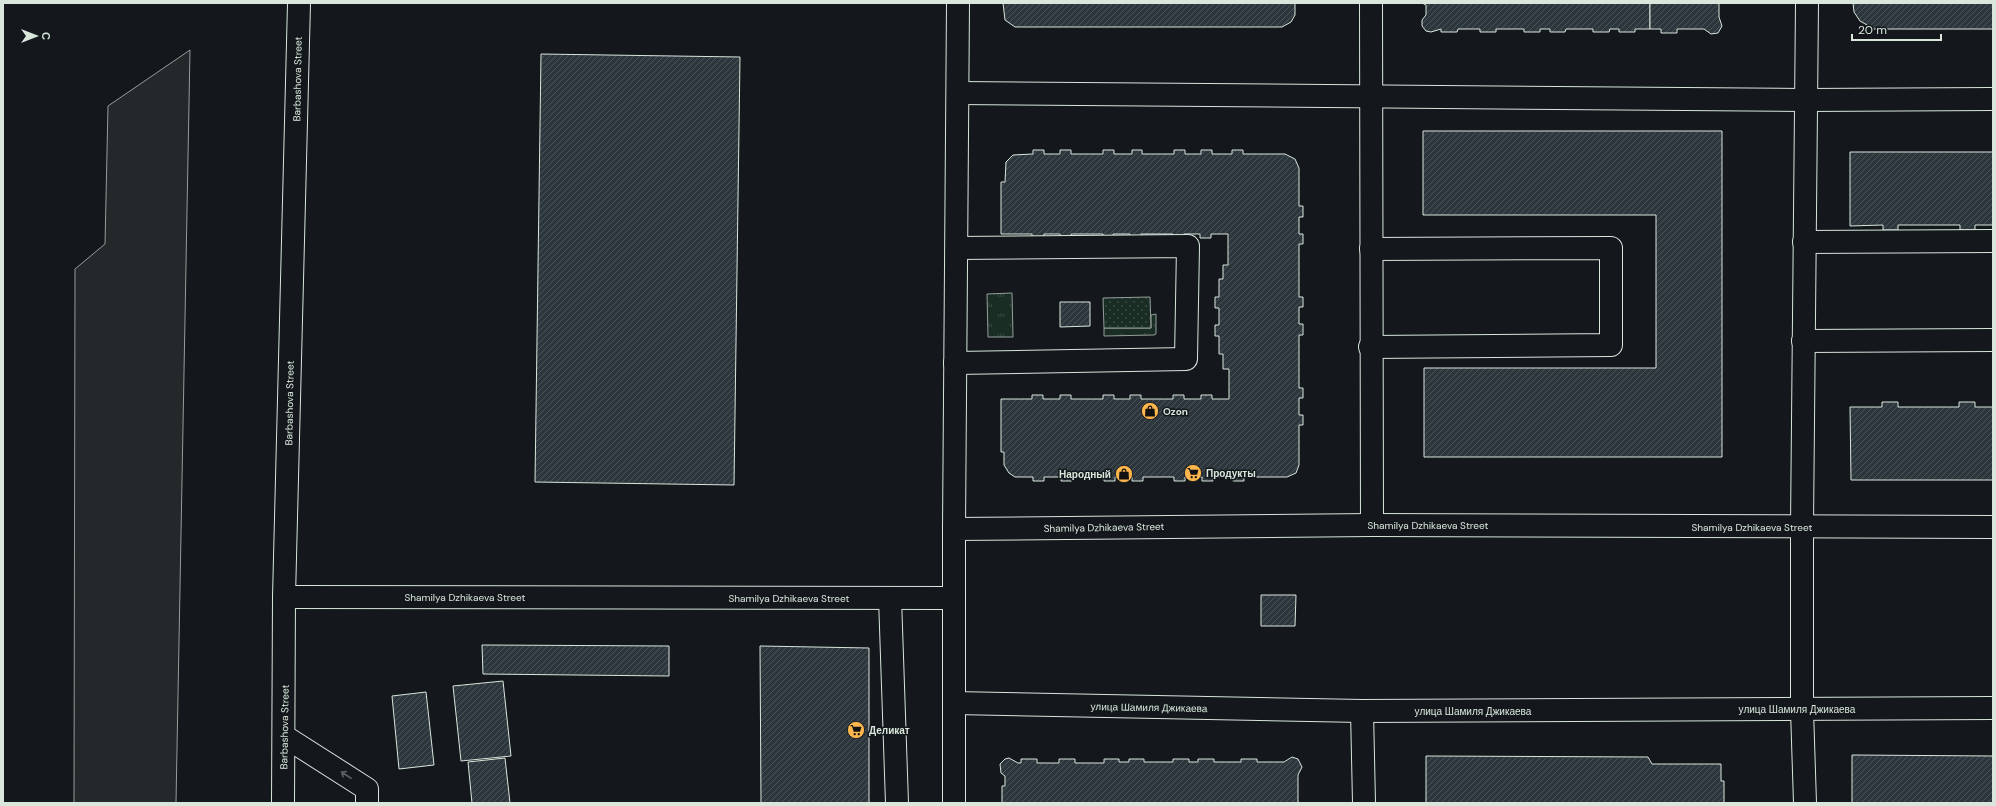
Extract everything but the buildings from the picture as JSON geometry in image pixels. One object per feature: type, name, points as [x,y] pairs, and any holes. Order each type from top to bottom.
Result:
[{"type":"street","name":"Barbashova Street","points":[[283,803],[284,597],[299,3]]},
{"type":"street","points":[[954,803],[954,529],[958,3]]},
{"type":"street","points":[[1371,3],[1370,347],[1372,525]]},
{"type":"street","points":[[1805,803],[1802,710],[1802,527],[1807,3]]},
{"type":"street","points":[[958,93],[1805,100],[1993,99]]},
{"type":"street","points":[[1804,242],[1993,241]]},
{"type":"street","points":[[955,363],[1186,359],[1188,246],[957,248]]},
{"type":"street","points":[[1370,347],[1612,345],[1611,248],[1371,249]]},
{"type":"street","points":[[1803,341],[1993,340]]},
{"type":"street","name":"Shamilya Dzhikaeva Street","points":[[954,529],[1372,525],[1993,527]]},
{"type":"street","name":"Shamilya Dzhikaeva Street","points":[[284,597],[954,598]]},
{"type":"street","points":[[890,598],[897,803]]},
{"type":"street","name":"улица Шамиля Джикаева","points":[[954,703],[1362,711],[1993,708]]},
{"type":"street","points":[[1362,711],[1364,803]]},
{"type":"street","points":[[284,736],[367,789],[367,803]]},
{"type":"green space","points":[[1012,293],[1013,337],[988,337],[987,294]]},
{"type":"green space","points":[[1150,297],[1151,328],[1104,328],[1103,298]]},
{"type":"green space","points":[[1156,314],[1156,334],[1154,335],[1104,336],[1104,328],[1151,328],[1151,315]]},
{"type":"shaded area","points":[[190,50],[176,803],[74,803],[75,269],[105,244],[108,106]]},
{"type":"place","name":"Ozon","points":[[1150,411]]},
{"type":"place","name":"Продукты","points":[[1193,473]]},
{"type":"place","name":"Народный","points":[[1124,474]]},
{"type":"place","name":"Деликат","points":[[856,730]]}]
